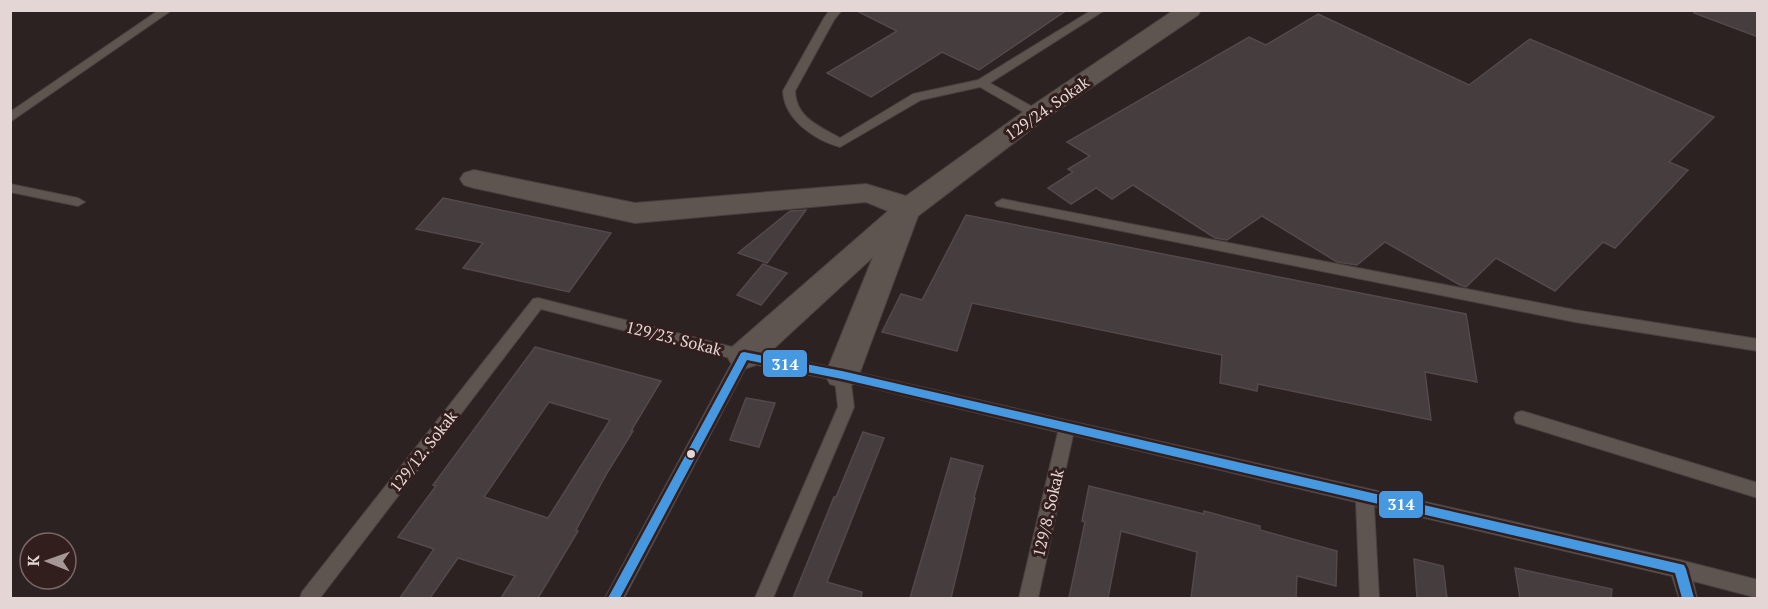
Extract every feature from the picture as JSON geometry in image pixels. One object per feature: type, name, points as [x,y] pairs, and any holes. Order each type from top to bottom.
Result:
[{"type":"street","name":"129/24. Sokak","points":[[744,356],[907,209],[1035,114],[1190,10]]},
{"type":"street","points":[[474,179],[635,213],[866,194],[891,200],[907,209],[842,375]]},
{"type":"lane","points":[[10,118],[167,10]]},
{"type":"lane","points":[[837,10],[829,18],[789,91],[788,97],[791,109],[798,118],[840,143],[917,97],[982,83],[1100,10]]},
{"type":"lane","points":[[982,83],[1035,114]]},
{"type":"lane","points":[[10,188],[78,202]]},
{"type":"lane","points":[[1002,203],[1575,316],[1758,345]]},
{"type":"lane","name":"129/23. Sokak","points":[[538,303],[744,356],[842,375],[1758,589]]},
{"type":"lane","name":"129/12. Sokak","points":[[309,598],[538,303]]},
{"type":"lane","points":[[614,598],[744,356]]},
{"type":"lane","points":[[764,598],[846,407],[842,375]]},
{"type":"lane","points":[[1522,418],[1758,492]]},
{"type":"lane","name":"129/8. Sokak","points":[[1028,598],[1067,427]]},
{"type":"lane","points":[[1365,497],[1369,598]]},
{"type":"lane","points":[[1680,569],[1688,598]]},
{"type":"building","points":[[855,10],[1067,10],[979,70],[942,52],[871,97],[827,73],[897,31]]},
{"type":"building","points":[[1694,10],[1758,10],[1758,37],[1694,13]]},
{"type":"building","points":[[1318,14],[1469,85],[1530,39],[1714,117],[1669,162],[1688,170],[1615,248],[1603,242],[1555,291],[1496,258],[1466,287],[1385,242],[1357,265],[1337,262],[1262,216],[1227,240],[1215,238],[1133,185],[1112,199],[1096,188],[1071,204],[1048,188],[1073,172],[1068,169],[1090,156],[1067,142],[1249,37],[1266,45]]},
{"type":"building","points":[[443,198],[611,233],[569,292],[463,268],[483,243],[416,229]]},
{"type":"building","points":[[806,210],[767,263],[738,253],[790,211]]},
{"type":"building","points":[[966,215],[1466,314],[1477,382],[1425,372],[1431,420],[1258,384],[1257,391],[1220,383],[1222,355],[972,303],[957,351],[882,332],[901,294],[922,300]]},
{"type":"building","points":[[763,264],[787,273],[761,305],[737,295]]},
{"type":"building","points":[[535,347],[661,381],[538,598],[501,598],[515,576],[458,558],[430,598],[400,598],[434,549],[398,537],[436,486],[433,485]],"holes":[[[549,402],[610,420],[548,518],[484,497]]]},
{"type":"building","points":[[746,398],[775,403],[759,447],[730,440]]},
{"type":"building","points":[[863,432],[884,438],[827,582],[862,592],[861,598],[793,598],[834,497],[836,497]]},
{"type":"building","points":[[951,458],[983,466],[951,598],[910,598]]},
{"type":"building","points":[[1089,486],[1204,514],[1204,511],[1260,526],[1260,530],[1337,551],[1336,586],[1297,576],[1296,598],[1191,598],[1197,552],[1121,531],[1108,598],[1069,598],[1085,522],[1082,521]]},
{"type":"building","points":[[1414,559],[1443,566],[1447,598],[1417,598]]},
{"type":"building","points":[[1515,568],[1612,589],[1611,598],[1520,598]]},
{"type":"transit line","name":"314","points":[[614,598],[744,356],[842,375],[1680,569],[1688,598]]}]
